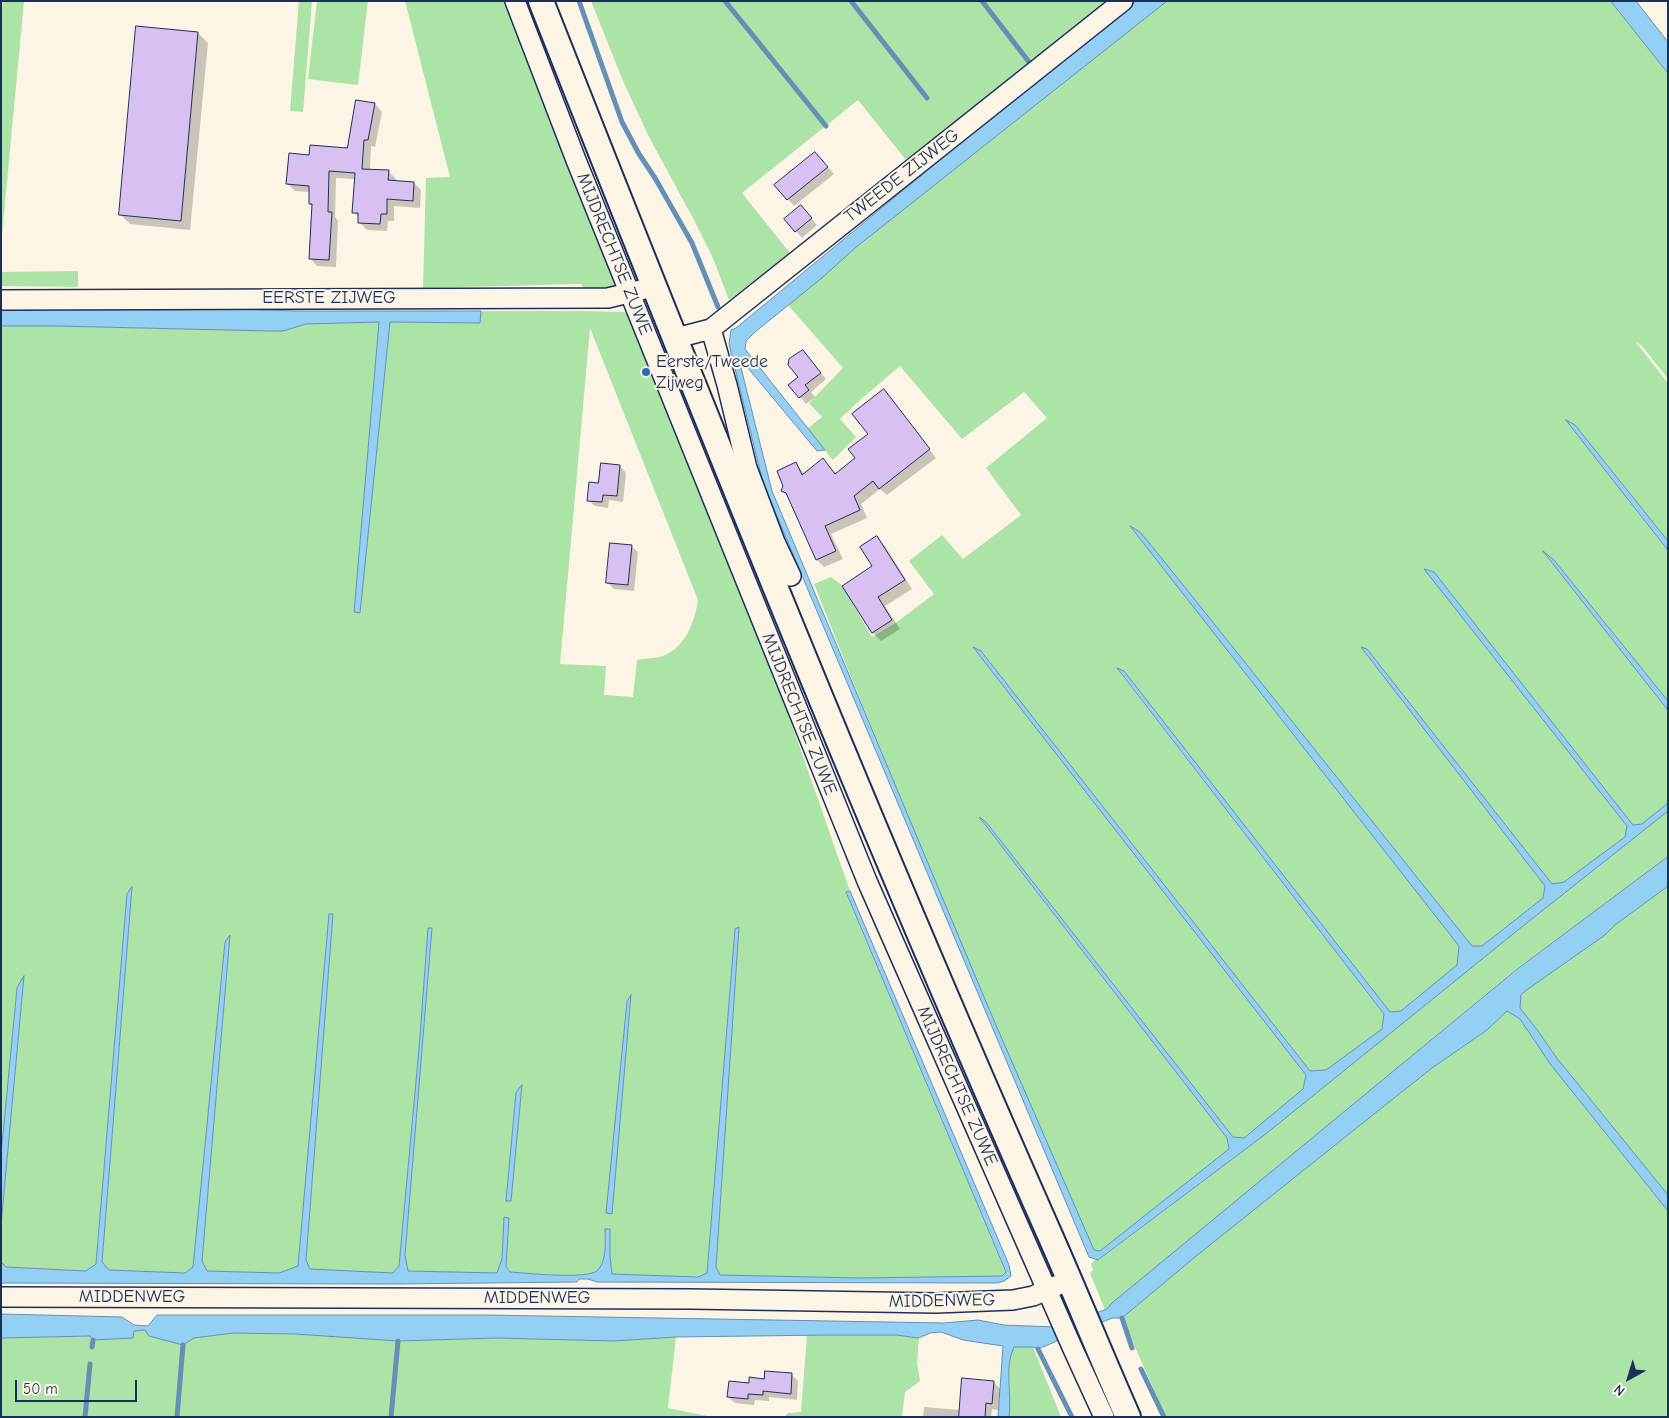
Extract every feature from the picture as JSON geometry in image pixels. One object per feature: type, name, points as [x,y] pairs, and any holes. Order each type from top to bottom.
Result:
[{"type":"main road","name":"MIJDRECHTSE ZUWE","points":[[541,1],[774,583],[919,934],[1082,1312],[1083,1344],[1128,1417]]},
{"type":"street","name":"MIJDRECHTSE ZUWE","points":[[515,1],[630,294],[867,881],[1058,1314],[1083,1344],[1104,1417]]},
{"type":"street","name":"TWEEDE ZIJWEG","points":[[676,338],[711,329],[1122,1]]},
{"type":"street","name":"EERSTE ZIJWEG","points":[[1,300],[608,298],[630,294],[654,286]]},
{"type":"street","points":[[711,329],[747,468],[791,576]]},
{"type":"street","name":"MIDDENWEG","points":[[1,1297],[691,1299],[936,1303],[1013,1300],[1033,1296],[1069,1280]]},
{"type":"green space","points":[[1,1],[24,1],[1,246]]},
{"type":"green space","points":[[299,1],[312,1],[303,112],[290,111]]},
{"type":"green space","points":[[317,1],[368,1],[358,85],[308,79]]},
{"type":"green space","points":[[405,1],[511,1],[619,282],[614,290],[587,293],[581,284],[423,288],[426,178],[450,177]]},
{"type":"green space","points":[[591,1],[1105,1],[906,160],[858,100],[742,193],[790,253],[729,300],[712,256],[649,137],[623,81]]},
{"type":"green space","points":[[1167,1],[1611,1],[1668,73],[1668,379],[1642,346],[1635,341],[1668,383],[1668,541],[1575,425],[1567,421],[1668,550],[1668,701],[1554,560],[1545,553],[1668,710],[1668,803],[1642,824],[1633,825],[1434,572],[1425,569],[1627,826],[1625,837],[1564,882],[1552,884],[1367,649],[1362,648],[1545,886],[1543,898],[1482,946],[1472,946],[1159,555],[1140,532],[1131,527],[1459,946],[1457,965],[1401,1011],[1390,1013],[1124,671],[1117,669],[1384,1014],[1382,1029],[1326,1070],[1310,1071],[981,651],[974,648],[1306,1075],[1303,1089],[1244,1138],[1233,1137],[986,822],[980,819],[1227,1138],[1229,1149],[1100,1251],[1093,1250],[1021,1084],[916,835],[814,584],[831,577],[842,585],[872,637],[897,622],[934,594],[909,561],[942,535],[963,559],[1021,515],[986,468],[1047,418],[1024,392],[962,439],[900,366],[840,419],[856,437],[833,460],[807,429],[822,417],[809,403],[843,368],[788,305],[855,248]]},
{"type":"green space","points":[[78,271],[78,287],[1,286],[1,272]]},
{"type":"green space","points":[[481,311],[583,311],[634,314],[688,458],[783,699],[850,891],[846,893],[1006,1273],[1002,1276],[859,1278],[720,1275],[716,1267],[739,927],[735,929],[707,1273],[698,1277],[612,1274],[610,1229],[605,1229],[604,1256],[601,1266],[592,1273],[557,1275],[510,1272],[506,1267],[509,1218],[504,1217],[502,1259],[497,1273],[408,1271],[405,1255],[432,928],[428,928],[399,1266],[393,1273],[310,1269],[306,1260],[333,914],[329,914],[298,1266],[279,1273],[207,1271],[202,1261],[230,936],[225,942],[193,1267],[185,1273],[109,1270],[102,1262],[132,888],[127,894],[96,1264],[86,1271],[6,1267],[1,1262],[1,1225],[24,978],[17,988],[1,1155],[1,326],[283,331],[306,324],[379,322],[354,612],[360,612],[390,322],[480,323]],"holes":[[[590,328],[698,600],[692,624],[679,646],[662,656],[637,660],[633,697],[604,695],[606,666],[560,664]],[[631,996],[611,1213],[607,1212],[627,1002]],[[522,1086],[510,1201],[506,1200],[516,1093]]]},
{"type":"green space","points":[[1668,811],[1668,857],[1515,970],[1105,1310],[1090,1273],[1093,1270],[1091,1264],[1095,1260],[1099,1260],[1267,1133]]},
{"type":"green space","points":[[1668,886],[1668,1195],[1556,1057],[1520,1008],[1521,996],[1528,989],[1605,935],[1615,925]]},
{"type":"green space","points":[[1507,1011],[1520,1018],[1551,1065],[1668,1211],[1668,1417],[1166,1417],[1122,1318],[1195,1257],[1432,1068],[1487,1030]]},
{"type":"green space","points":[[146,1330],[183,1345],[194,1338],[233,1333],[295,1334],[398,1341],[496,1338],[614,1341],[676,1337],[668,1408],[712,1417],[1,1417],[1,1338],[91,1336],[93,1340],[133,1338],[134,1331]]},
{"type":"green space","points":[[807,1335],[896,1335],[919,1338],[917,1363],[920,1381],[905,1392],[902,1417],[784,1417],[788,1413],[801,1412]]},
{"type":"green space","points":[[1014,1347],[1033,1347],[1061,1417],[1009,1417],[1009,1364]]},
{"type":"water","points":[[1136,1],[1167,1],[855,248],[746,341],[745,349],[825,450],[817,451],[738,356],[772,491],[992,1016],[1094,1250],[1100,1251],[1229,1149],[1227,1138],[979,817],[986,822],[1233,1137],[1244,1138],[1303,1089],[1306,1075],[973,647],[981,651],[1310,1071],[1326,1070],[1382,1029],[1384,1014],[1117,668],[1124,671],[1390,1012],[1401,1011],[1457,965],[1459,946],[1130,526],[1140,532],[1159,555],[1472,946],[1482,946],[1543,898],[1545,886],[1361,647],[1367,649],[1552,884],[1564,882],[1625,837],[1627,826],[1424,569],[1434,572],[1633,825],[1642,824],[1668,803],[1668,811],[1267,1133],[1098,1260],[1089,1257],[763,483],[729,344],[731,330],[736,328]]},
{"type":"water","points":[[1611,1],[1636,1],[1668,42],[1668,73]]},
{"type":"water","points":[[161,307],[298,311],[481,311],[480,323],[390,322],[360,613],[354,612],[379,322],[306,324],[283,331],[1,326],[1,311]]},
{"type":"water","points":[[1566,420],[1575,425],[1668,541],[1668,550]]},
{"type":"water","points":[[1543,551],[1554,560],[1668,701],[1668,710]]},
{"type":"water","points":[[1668,857],[1668,886],[1615,925],[1605,935],[1528,989],[1521,995],[1520,1008],[1556,1057],[1668,1195],[1668,1211],[1551,1065],[1520,1019],[1507,1011],[1487,1030],[1432,1068],[1195,1257],[1122,1318],[1112,1318],[1038,1349],[1033,1347],[1014,1347],[1009,1364],[1009,1417],[998,1417],[1003,1346],[963,1340],[941,1332],[930,1333],[919,1338],[896,1335],[827,1335],[676,1337],[614,1341],[496,1338],[398,1341],[295,1334],[233,1333],[194,1338],[183,1345],[149,1336],[145,1330],[134,1331],[133,1338],[93,1340],[90,1336],[1,1338],[1,1314],[122,1317],[134,1325],[148,1326],[157,1315],[486,1315],[944,1323],[978,1320],[1004,1325],[1056,1327],[1107,1309],[1516,970]]},
{"type":"water","points":[[132,887],[102,1262],[109,1270],[185,1273],[193,1267],[225,942],[230,935],[202,1261],[207,1271],[279,1273],[298,1266],[329,914],[333,914],[306,1260],[310,1269],[393,1273],[399,1266],[428,928],[432,928],[405,1255],[408,1271],[497,1273],[502,1259],[504,1217],[509,1218],[506,1267],[510,1272],[557,1275],[592,1273],[601,1266],[605,1250],[605,1229],[610,1229],[612,1274],[698,1277],[707,1273],[735,929],[739,927],[716,1267],[720,1275],[859,1278],[1002,1276],[1006,1272],[846,892],[850,891],[1009,1265],[1011,1276],[997,1283],[597,1282],[579,1279],[577,1282],[395,1284],[1,1283],[1,1262],[6,1267],[86,1271],[96,1264],[127,894]]},
{"type":"water","points":[[24,976],[1,1225],[1,1155],[17,988]]},
{"type":"water","points":[[631,995],[612,1214],[606,1213],[627,1002]]},
{"type":"water","points":[[522,1085],[511,1201],[506,1201],[516,1093]]},
{"type":"building","points":[[136,26],[198,32],[181,221],[119,215]]},
{"type":"building","points":[[356,100],[375,103],[368,140],[364,140],[362,169],[389,170],[388,180],[414,182],[413,201],[387,199],[387,214],[381,214],[380,224],[358,223],[358,213],[352,213],[355,173],[329,171],[328,212],[332,212],[329,260],[309,259],[312,204],[309,204],[309,186],[286,184],[289,153],[309,155],[310,145],[347,148]]},
{"type":"building","points":[[815,152],[828,167],[787,200],[774,185]]},
{"type":"building","points":[[801,205],[812,218],[795,232],[784,219]]},
{"type":"building","points":[[803,350],[821,373],[805,385],[809,390],[799,398],[788,385],[798,377],[788,365],[789,359]]},
{"type":"building","points":[[884,389],[930,449],[879,489],[873,481],[854,496],[860,510],[825,526],[836,551],[816,560],[786,493],[781,491],[783,486],[777,471],[796,462],[802,475],[823,458],[835,474],[855,458],[848,449],[868,434],[852,414]]},
{"type":"building","points":[[601,463],[620,465],[617,496],[603,495],[602,502],[587,501],[589,482],[598,483]]},
{"type":"building","points":[[877,536],[905,580],[878,597],[892,620],[872,633],[842,586],[872,566],[860,547]]},
{"type":"building","points":[[610,543],[632,545],[628,585],[606,583]]},
{"type":"building","points":[[765,1371],[792,1373],[791,1394],[763,1391],[763,1395],[748,1394],[748,1399],[727,1397],[729,1381],[749,1383],[749,1377],[764,1379]]},
{"type":"building","points":[[962,1378],[994,1381],[992,1404],[986,1403],[985,1417],[959,1417]]},
{"type":"waterway","points":[[579,1],[622,122],[692,243],[718,307]]},
{"type":"waterway","points":[[725,1],[826,126]]},
{"type":"waterway","points":[[851,1],[927,98]]},
{"type":"waterway","points":[[982,1],[1029,62]]},
{"type":"waterway","points":[[1122,1318],[1132,1348]]},
{"type":"waterway","points":[[92,1347],[93,1340]]},
{"type":"waterway","points":[[391,1417],[398,1341]]},
{"type":"waterway","points":[[177,1417],[183,1345]]},
{"type":"waterway","points":[[1038,1349],[1072,1417]]},
{"type":"waterway","points":[[85,1417],[90,1364]]},
{"type":"waterway","points":[[1141,1369],[1164,1417]]},
{"type":"place","name":"Eerste/Tweede Zijweg","points":[[646,372]]}]
